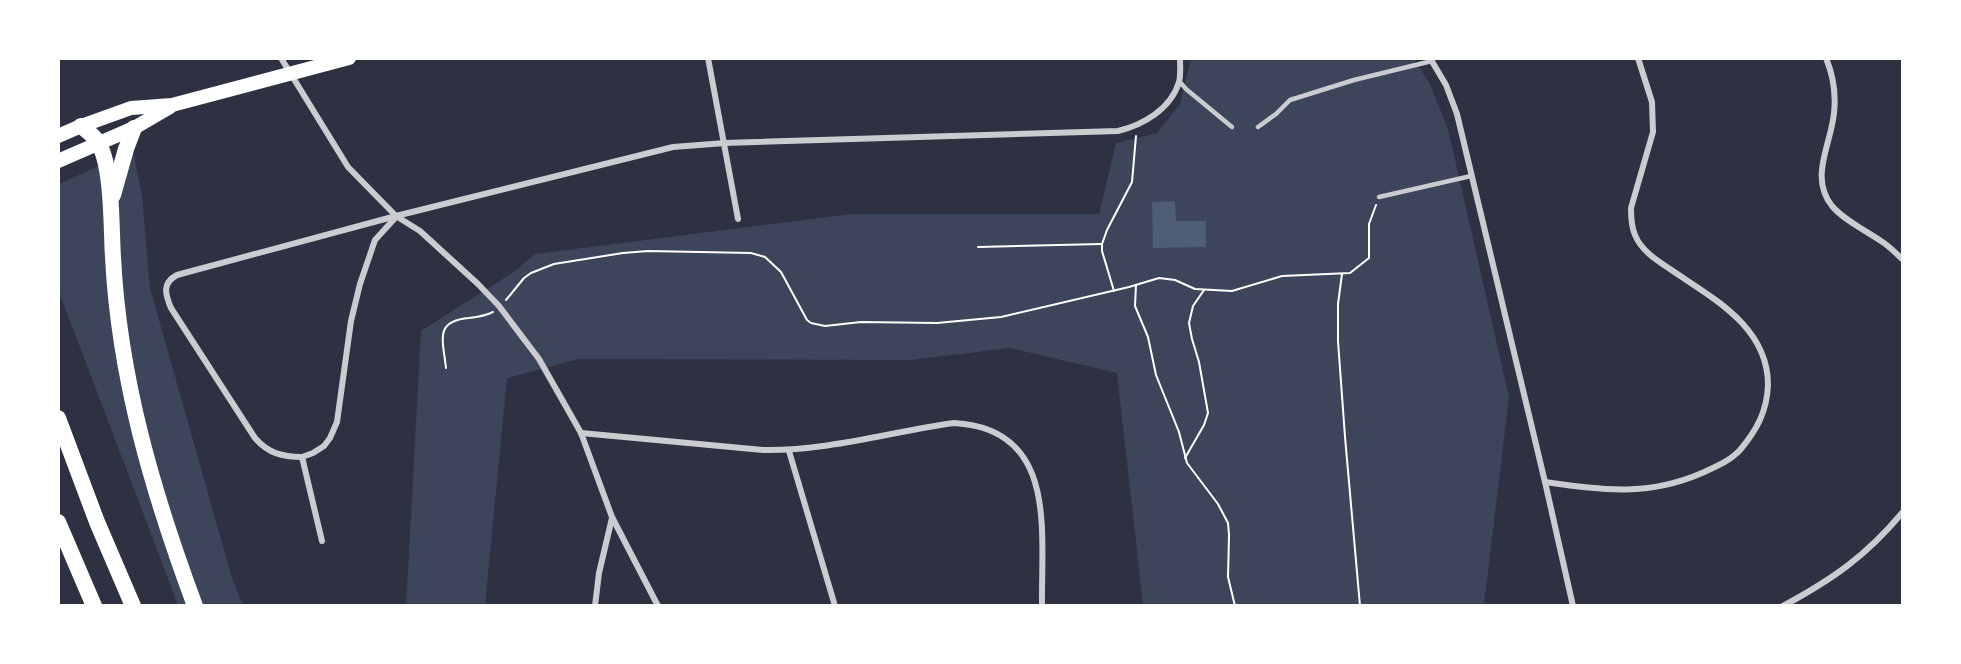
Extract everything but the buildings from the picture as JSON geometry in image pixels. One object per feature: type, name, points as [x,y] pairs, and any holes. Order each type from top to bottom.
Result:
[{"type":"highway","points":[[81,126],[98,142],[105,159],[111,202],[115,299],[128,385],[151,479],[195,606]]},
{"type":"highway","points":[[111,202],[134,128]]},
{"type":"highway","points":[[58,417],[97,522],[133,606]]},
{"type":"highway","points":[[58,522],[93,606]]},
{"type":"main road","points":[[58,136],[130,108],[172,105],[349,58]]},
{"type":"main road","points":[[58,161],[134,128],[172,105]]},
{"type":"street","points":[[281,58],[348,166],[396,216],[420,231],[478,284],[499,306],[539,359],[581,433],[612,517],[658,606]]},
{"type":"street","points":[[708,58],[738,219]]},
{"type":"street","points":[[396,216],[375,240],[360,284],[351,321],[334,430],[324,446],[302,457],[275,454],[262,447],[171,308],[166,285],[177,275],[396,216],[673,147],[725,143],[1118,131],[1133,128],[1160,110],[1171,99],[1179,81],[1180,58]]},
{"type":"street","points":[[1545,482],[1627,491],[1664,486],[1692,478],[1718,466],[1736,454],[1753,434],[1763,415],[1768,377],[1764,358],[1747,327],[1732,312],[1656,259],[1644,249],[1635,236],[1630,208],[1653,132],[1652,102],[1638,58]]},
{"type":"street","points":[[1826,58],[1834,89],[1835,111],[1821,169],[1821,181],[1825,194],[1833,207],[1845,218],[1884,243],[1902,259]]},
{"type":"street","points":[[1431,60],[1446,85],[1457,114],[1573,606]]},
{"type":"street","points":[[581,433],[789,451],[954,423],[971,424],[989,429],[1005,438],[1026,459],[1034,476],[1041,514],[1042,606]]},
{"type":"street","points":[[789,451],[835,606]]},
{"type":"street","points":[[302,457],[322,541]]},
{"type":"street","points":[[1783,606],[1850,566],[1883,535],[1902,513]]},
{"type":"street","points":[[595,606],[599,573],[612,517]]},
{"type":"lane","points":[[1258,126],[1276,114],[1290,100],[1431,60]]},
{"type":"lane","points":[[1179,81],[1185,89],[1232,127]]},
{"type":"lane","points":[[1379,197],[1472,176]]},
{"type":"path","points":[[1114,291],[1102,244],[1111,220],[1132,182],[1136,135],[1133,128]]},
{"type":"path","points":[[446,368],[443,339],[447,324],[457,319],[488,315],[512,295],[524,278],[543,267],[623,253],[668,250],[759,254],[781,272],[807,320],[811,323],[825,326],[861,322],[970,321],[1001,317],[1160,278],[1175,280],[1186,287],[1232,291],[1282,276],[1350,273],[1370,258],[1369,224],[1379,197]]},
{"type":"path","points":[[978,246],[1102,244]]},
{"type":"path","points":[[1342,273],[1338,341],[1344,437],[1360,606]]},
{"type":"path","points":[[1136,285],[1135,306],[1149,338],[1156,375],[1179,432],[1185,458],[1193,473],[1218,504],[1228,523],[1228,577],[1236,606]]},
{"type":"path","points":[[1185,458],[1208,414],[1199,362],[1190,332],[1193,306],[1204,290]]},
{"type":"shaded area","points":[[1191,59],[1414,59],[1430,84],[1448,129],[1509,397],[1484,605],[1143,605],[1117,373],[1010,348],[910,360],[579,359],[507,378],[485,605],[406,606],[421,331],[515,271],[535,254],[852,214],[1099,214],[1116,143],[1157,133],[1180,104]]},
{"type":"shaded area","points":[[133,150],[142,196],[150,288],[232,578],[243,605],[178,605],[59,292],[59,184]]},
{"type":"shaded area","points":[[1175,201],[1176,221],[1206,221],[1206,247],[1153,248],[1152,202]]}]
